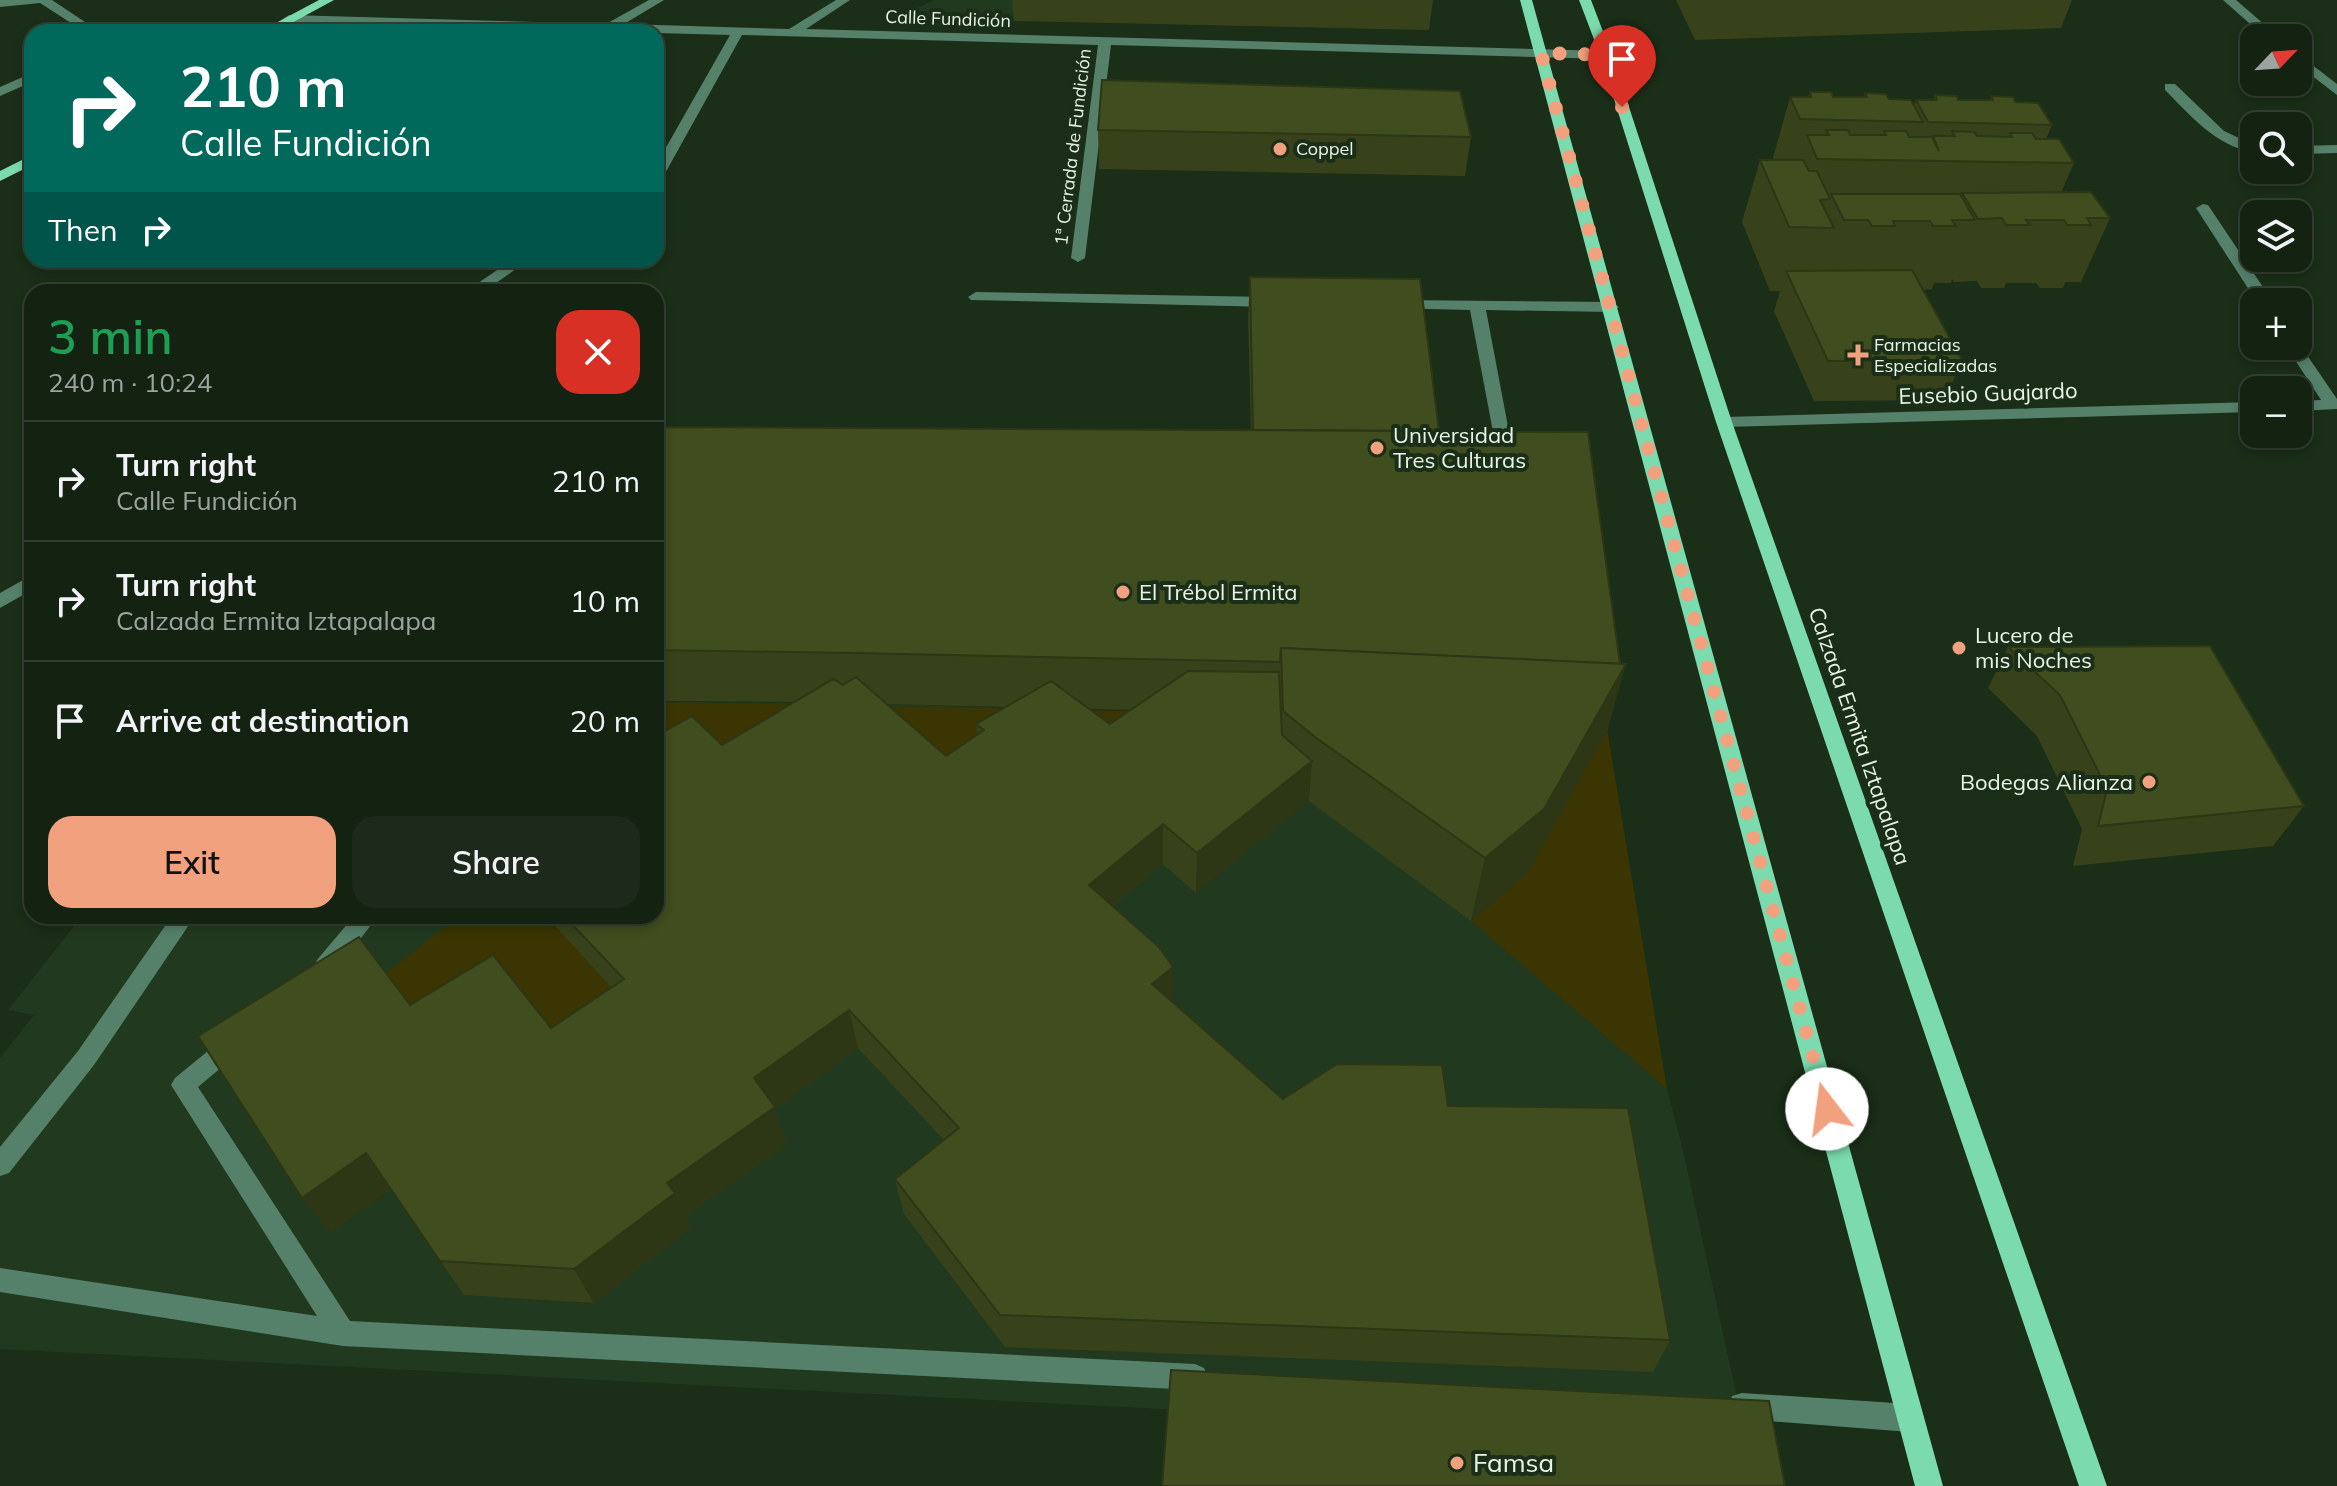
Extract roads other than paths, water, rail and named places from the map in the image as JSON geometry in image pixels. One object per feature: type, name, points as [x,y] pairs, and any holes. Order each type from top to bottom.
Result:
[{"type":"main road","points":[[280,24],[328,0]]},
{"type":"main road","points":[[1526,0],[1929,1486]]},
{"type":"main road","name":"Calzada Ermita Iztapalapa","points":[[1585,0],[1606,55],[1724,422],[2093,1486]]},
{"type":"main road","points":[[0,177],[24,164]]},
{"type":"street","points":[[0,3],[37,0]]},
{"type":"street","points":[[44,0],[82,24]]},
{"type":"street","points":[[615,24],[658,0]]},
{"type":"street","points":[[791,33],[844,0]]},
{"type":"street","points":[[2229,0],[2257,24]]},
{"type":"street","points":[[289,19],[293,24]]},
{"type":"street","name":"Calle Fundición","points":[[289,19],[466,24]]},
{"type":"street","name":"Calle Fundición","points":[[664,30],[1606,55]]},
{"type":"street","points":[[664,163],[738,32]]},
{"type":"street","name":"1ª Cerrada de Fundición","points":[[1078,258],[1105,41]]},
{"type":"street","points":[[2312,70],[2337,91]]},
{"type":"street","points":[[0,92],[24,81]]},
{"type":"street","points":[[2170,87],[2223,137],[2240,146]]},
{"type":"street","points":[[2312,150],[2337,149]]},
{"type":"street","points":[[2203,208],[2256,288]]},
{"type":"street","points":[[485,284],[510,268]]},
{"type":"street","points":[[976,297],[1290,303]]},
{"type":"street","points":[[1384,304],[1611,307]]},
{"type":"street","points":[[1477,306],[1505,453]]},
{"type":"street","points":[[2304,360],[2335,404]]},
{"type":"street","points":[[2312,405],[2335,404]]},
{"type":"street","name":"Eusebio Guajardo","points":[[1724,422],[2240,407]]},
{"type":"street","points":[[0,602],[24,586]]},
{"type":"street","points":[[0,1165],[86,1058],[178,924]]},
{"type":"street","points":[[312,979],[360,924]]},
{"type":"street","points":[[253,1027],[183,1085],[343,1333]]},
{"type":"street","points":[[0,1280],[343,1333],[1216,1379]]},
{"type":"street","points":[[1723,1405],[1910,1418]]},
{"type":"place","name":"Coppel","points":[[1280,149]]},
{"type":"place","name":"Farmacias Especializadas","points":[[1858,355]]},
{"type":"place","name":"Universidad Tres Culturas","points":[[1377,448]]},
{"type":"place","name":"El Trébol Ermita","points":[[1123,592]]},
{"type":"place","name":"Lucero de mis Noches","points":[[1959,648]]},
{"type":"place","name":"Bodegas Alianza","points":[[2149,782]]},
{"type":"place","name":"Famsa","points":[[1457,1463]]}]
